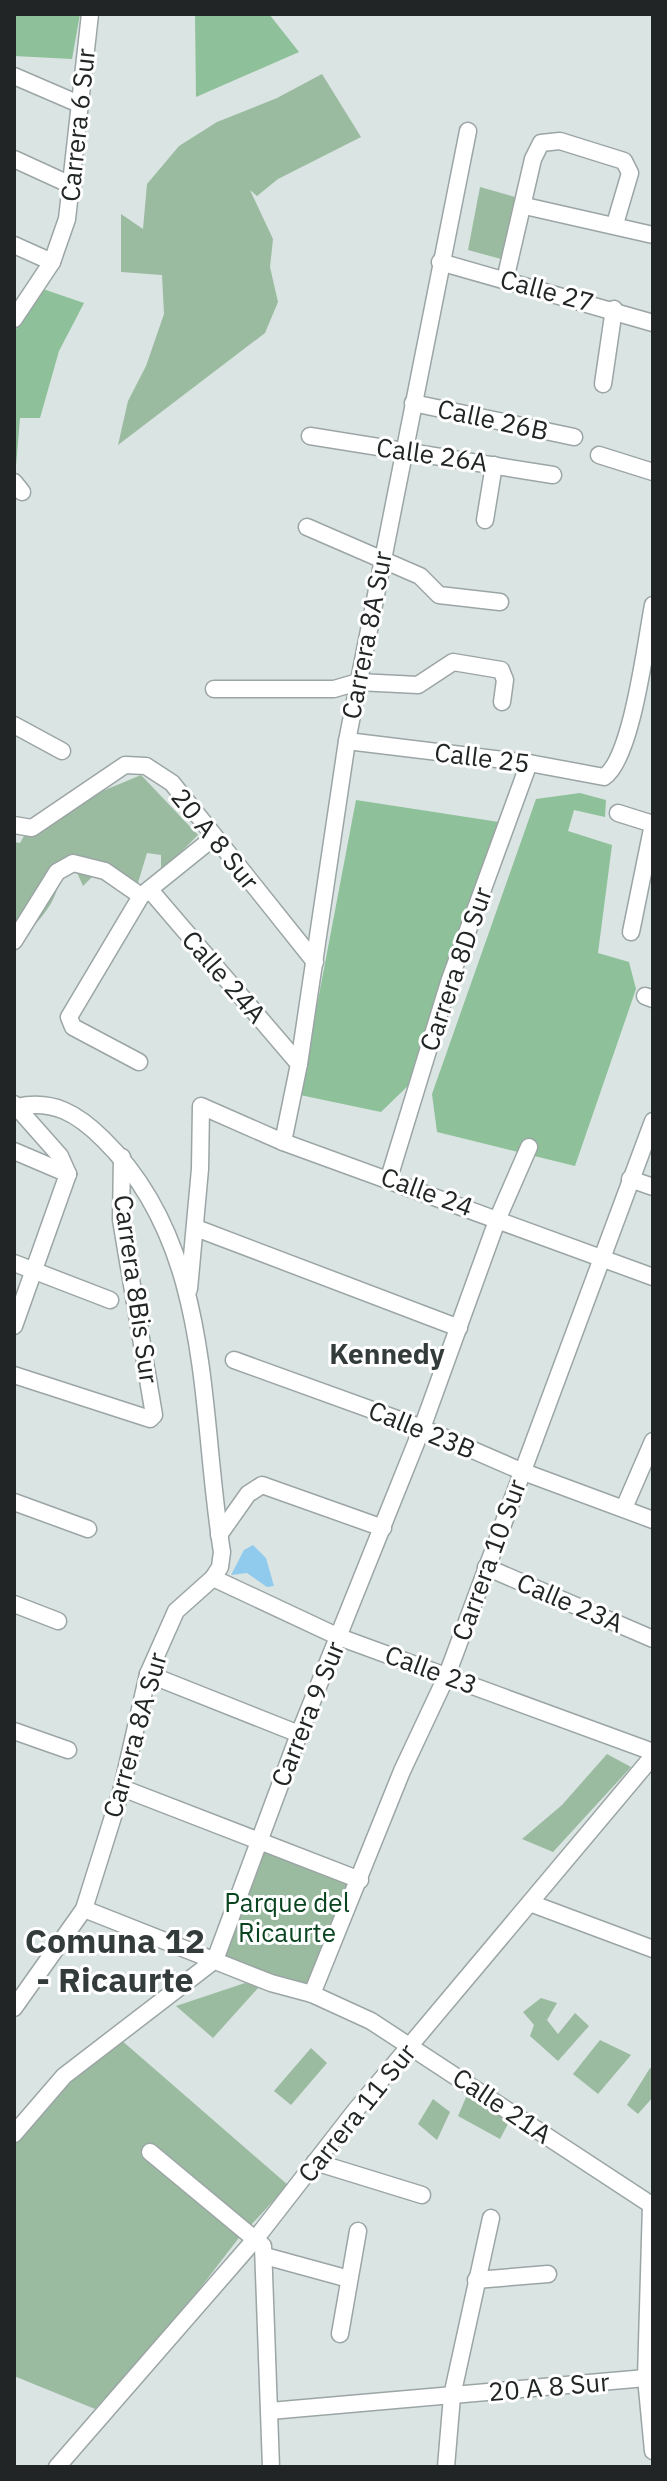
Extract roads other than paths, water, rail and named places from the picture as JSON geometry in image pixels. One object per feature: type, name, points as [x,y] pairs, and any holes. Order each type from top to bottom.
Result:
[{"type":"street","name":"Carrera 6 Sur","points":[[14,319],[52,262],[67,219],[90,14]]},
{"type":"street","points":[[14,76],[79,104]]},
{"type":"street","name":"Carrera 8A Sur","points":[[283,1142],[299,1064],[347,741],[468,131]]},
{"type":"street","points":[[505,280],[536,150],[541,143],[560,141],[616,156],[629,166],[615,224]]},
{"type":"street","points":[[14,159],[73,186]]},
{"type":"street","points":[[525,206],[653,235]]},
{"type":"street","points":[[14,245],[52,262]]},
{"type":"street","name":"Calle 27","points":[[440,262],[614,309],[653,323]]},
{"type":"street","points":[[603,384],[614,309]]},
{"type":"street","name":"Calle 26B","points":[[413,403],[574,437]]},
{"type":"street","name":"Calle 26A","points":[[310,436],[553,475]]},
{"type":"street","points":[[599,455],[653,472]]},
{"type":"street","points":[[485,520],[494,465]]},
{"type":"street","points":[[307,527],[423,577],[439,595],[500,602]]},
{"type":"street","points":[[647,662],[653,605]]},
{"type":"street","points":[[214,689],[334,689],[358,682],[418,685],[453,662],[463,661],[501,670],[505,680],[502,702]]},
{"type":"street","name":"Calle 25","points":[[347,741],[529,763],[604,777],[614,771],[647,662]]},
{"type":"street","points":[[14,725],[62,751]]},
{"type":"street","name":"Carrera 8D Sur","points":[[389,1178],[449,982],[529,763]]},
{"type":"street","name":"20 A 8 Sur","points":[[14,825],[32,828],[125,765],[146,766],[172,783],[315,962]]},
{"type":"street","points":[[618,813],[653,824],[631,932]]},
{"type":"street","points":[[139,1062],[68,1021],[145,893],[213,838]]},
{"type":"street","name":"Calle 24A","points":[[14,941],[57,872],[73,863],[105,871],[145,893],[299,1064]]},
{"type":"street","points":[[16,1105],[39,1102],[80,1118],[122,1157],[156,1213],[189,1295],[205,1394],[219,1535],[220,1567],[213,1578]]},
{"type":"street","points":[[14,1326],[68,1174],[60,1156],[16,1105]]},
{"type":"street","name":"Calle 24","points":[[196,1228],[201,1106],[283,1142],[603,1256],[653,1277]]},
{"type":"street","name":"Carrera 10 Sur","points":[[312,1994],[402,1771],[447,1675],[653,1121]]},
{"type":"street","name":"Carrera 9 Sur","points":[[215,1960],[299,1734],[422,1428],[498,1218],[529,1147]]},
{"type":"street","points":[[14,1151],[68,1174]]},
{"type":"street","name":"Carrera 8Bis Sur","points":[[14,1375],[150,1419],[154,1415],[121,1220],[122,1157]]},
{"type":"street","points":[[630,1179],[653,1187]]},
{"type":"street","points":[[189,1295],[196,1228],[459,1328]]},
{"type":"street","points":[[14,1263],[110,1300]]},
{"type":"street","name":"Calle 23B","points":[[234,1360],[422,1428],[521,1471],[653,1520]]},
{"type":"street","points":[[624,1508],[653,1441]]},
{"type":"street","points":[[219,1535],[248,1494],[262,1485],[383,1528]]},
{"type":"street","points":[[14,1502],[88,1529]]},
{"type":"street","name":"Calle 23A","points":[[486,1567],[653,1639]]},
{"type":"street","name":"Carrera 8A Sur","points":[[84,1909],[122,1788],[148,1674],[176,1611],[213,1578]]},
{"type":"street","name":"Calle 23","points":[[213,1578],[339,1637],[653,1754]]},
{"type":"street","points":[[14,1604],[58,1621]]},
{"type":"street","points":[[148,1674],[299,1734]]},
{"type":"street","points":[[14,1731],[68,1750]]},
{"type":"street","name":"Carrera 11 Sur","points":[[57,2467],[257,2237],[315,2162],[653,1754]]},
{"type":"street","points":[[122,1788],[360,1880]]},
{"type":"street","points":[[530,1903],[653,1949]]},
{"type":"street","points":[[14,2008],[84,1909]]},
{"type":"street","name":"Calle 21A","points":[[84,1909],[271,1983],[312,1994],[371,2021],[652,2205]]},
{"type":"street","points":[[14,2134],[64,2076],[215,1960]]},
{"type":"street","points":[[150,2152],[257,2237],[265,2256],[271,2467]]},
{"type":"street","points":[[315,2162],[422,2195]]},
{"type":"street","points":[[652,2205],[646,2378],[653,2451]]},
{"type":"street","name":"20 A 8 Sur","points":[[452,2396],[491,2218]]},
{"type":"street","points":[[340,2334],[358,2231]]},
{"type":"street","points":[[265,2256],[349,2279]]},
{"type":"street","points":[[476,2280],[548,2274]]},
{"type":"street","name":"20 A 8 Sur","points":[[270,2411],[646,2378]]},
{"type":"street","points":[[446,2467],[452,2396]]},
{"type":"water","points":[[253,1545],[266,1558],[274,1586],[267,1587],[247,1573],[231,1575],[244,1550]]},
{"type":"district","name":"Kennedy","points":[[387,1354]]},
{"type":"district","name":"Comuna 12 - Ricaurte","points":[[115,1960]]},
{"type":"park label","name":"Parque del Ricaurte","points":[[287,1918]]}]
